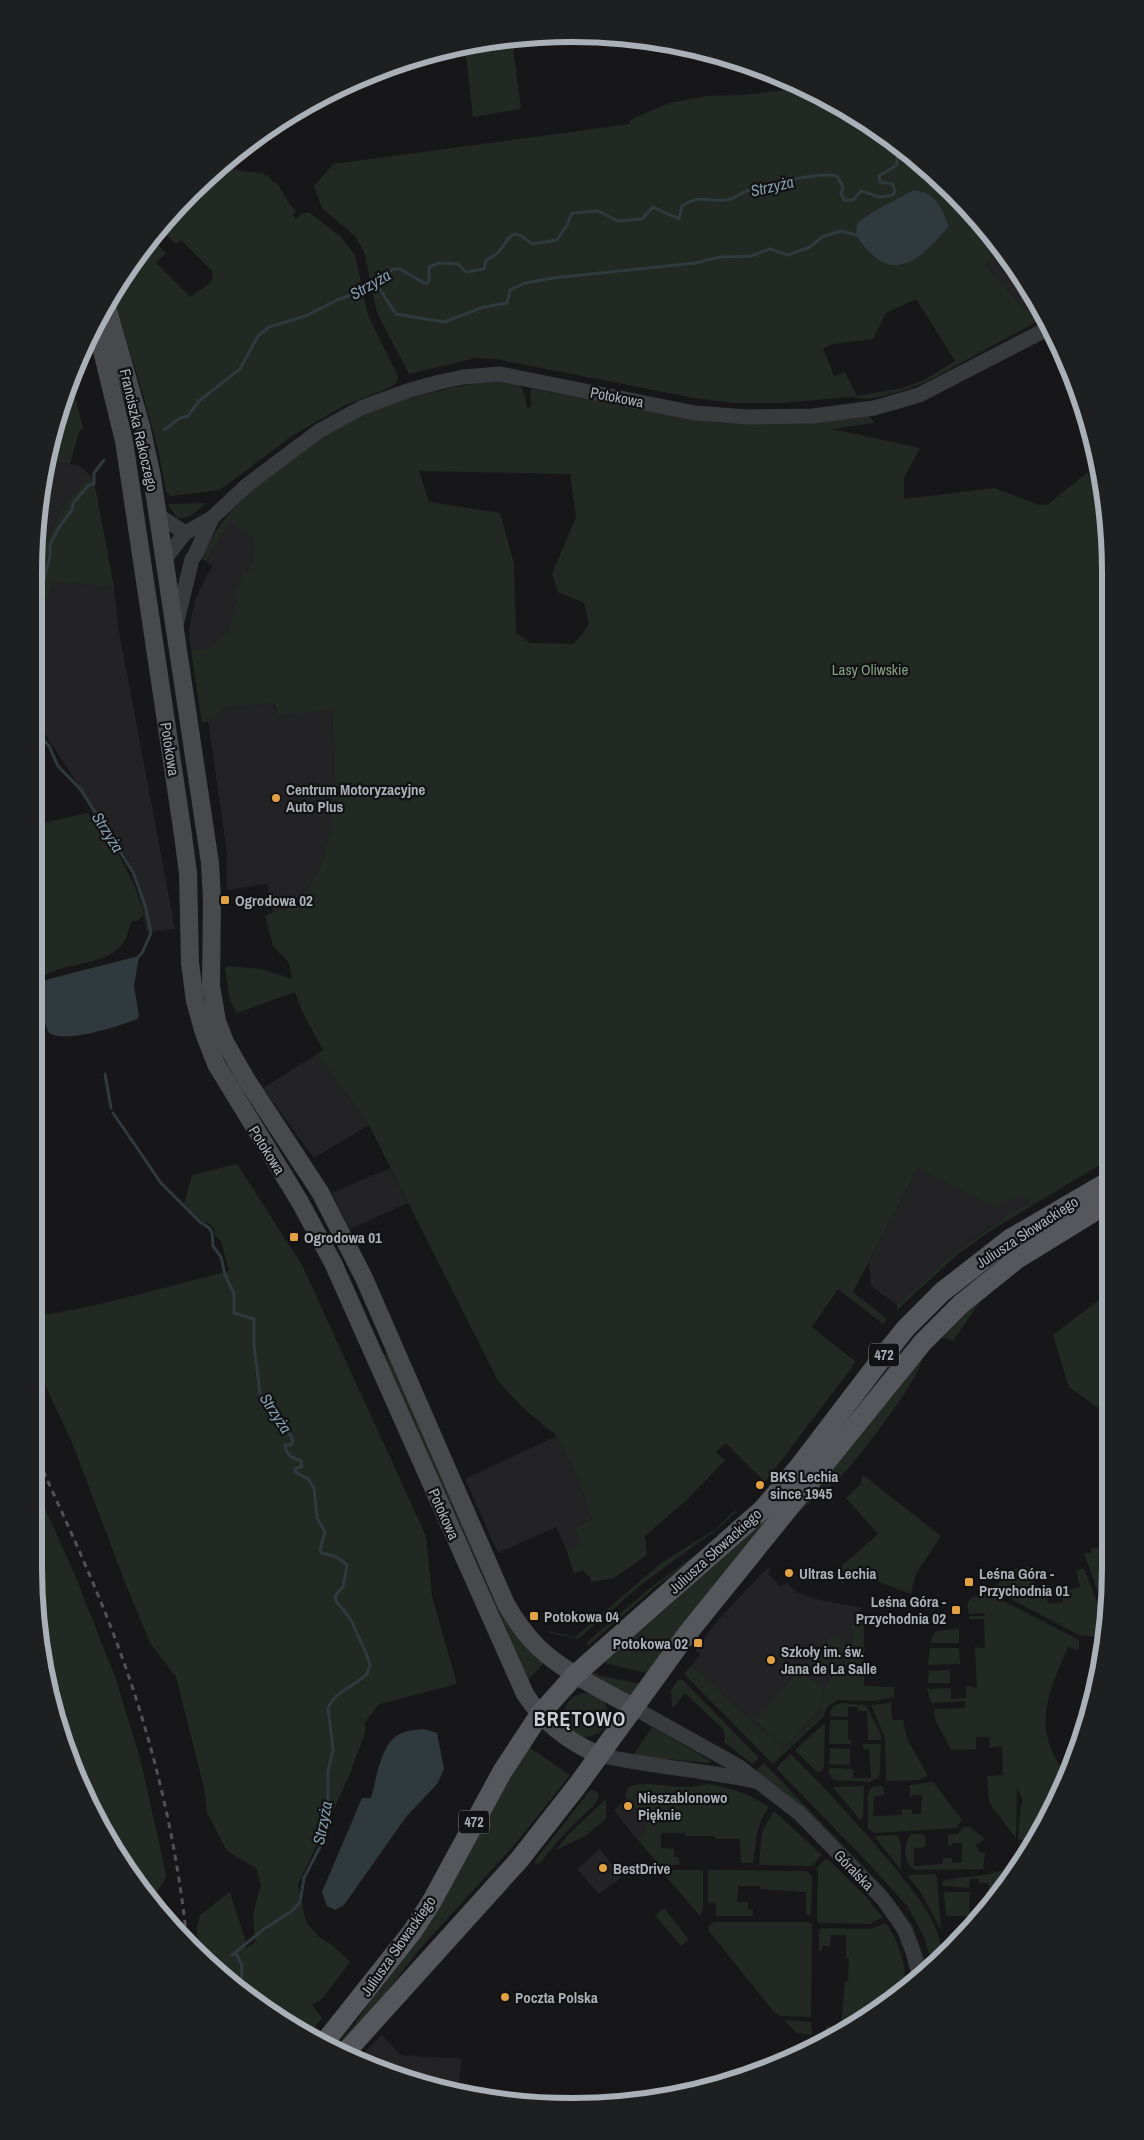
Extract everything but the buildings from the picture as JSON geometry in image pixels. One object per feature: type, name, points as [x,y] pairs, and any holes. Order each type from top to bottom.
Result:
[{"type":"main road","name":"Franciszka Rakoczego","points":[[109,314],[141,426],[165,560]]},
{"type":"main road","name":"Franciszka Rakoczego","points":[[98,335],[120,421],[144,565]]},
{"type":"main road","name":"Potokowa","points":[[165,560],[210,863],[212,917],[210,962],[213,1003],[225,1042],[246,1079],[320,1192],[364,1278],[506,1604],[519,1626],[540,1649],[576,1674],[634,1708]]},
{"type":"main road","name":"Potokowa","points":[[144,565],[188,873],[190,963],[195,1001],[204,1033],[216,1064],[318,1234],[373,1351],[515,1675],[529,1700],[540,1714],[561,1734],[599,1755]]},
{"type":"main road","points":[[159,673],[181,670]]},
{"type":"main road","points":[[190,963],[210,962]]},
{"type":"main road","name":"Juliusza Słowackiego","points":[[576,1674],[763,1509],[798,1468],[890,1347],[942,1292],[1010,1239],[1102,1185]]},
{"type":"main road","name":"Juliusza Słowackiego","points":[[634,1708],[687,1634],[745,1560],[923,1342],[961,1304],[1009,1265],[1102,1207]]},
{"type":"main road","points":[[373,1351],[394,1344]]},
{"type":"main road","name":"472","points":[[540,1714],[576,1674]]},
{"type":"main road","name":"472","points":[[599,1755],[634,1708]]},
{"type":"main road","name":"Juliusza Słowackiego","points":[[328,2038],[412,1932],[432,1901],[502,1772],[540,1714]]},
{"type":"main road","name":"Juliusza Słowackiego","points":[[349,2048],[519,1860],[599,1755]]},
{"type":"street","name":"Potokowa","points":[[165,560],[185,533],[212,518],[246,486],[319,431],[363,407],[410,390],[440,382],[463,377],[500,374],[695,413],[747,417],[813,416],[874,408],[919,395],[1043,330]]},
{"type":"street","points":[[158,515],[185,533]]},
{"type":"street","name":"Potokowa","points":[[175,628],[192,559],[212,518]]},
{"type":"street","points":[[144,565],[165,560],[178,564],[192,559]]},
{"type":"street","name":"Góralska","points":[[634,1708],[738,1766],[799,1813],[883,1899],[905,1931],[917,1969]]},
{"type":"street","name":"Góralska","points":[[599,1755],[646,1764],[712,1772],[759,1782]]},
{"type":"street","points":[[712,1772],[720,1756]]},
{"type":"shaded area","points":[[914,190],[928,194],[937,202],[949,226],[937,240],[914,259],[903,264],[892,265],[880,261],[868,251],[856,235],[857,223],[874,211]]},
{"type":"shaded area","points":[[995,255],[1032,309],[1027,312],[985,265]]},
{"type":"shaded area","points":[[54,463],[78,465],[91,476],[65,504],[43,546],[47,503]]},
{"type":"shaded area","points":[[230,522],[254,539],[253,561],[237,600],[228,632],[205,650],[191,650],[189,629],[195,600],[213,567],[206,561]]},
{"type":"shaded area","points":[[53,582],[114,587],[118,626],[175,929],[147,932],[134,870],[45,734],[42,724],[42,609]]},
{"type":"shaded area","name":"Centrum Motoryzacyjne Auto Plus","points":[[273,703],[277,714],[332,710],[335,767],[331,828],[321,863],[299,906],[273,912],[267,884],[227,890],[227,854],[208,720],[214,720],[220,708]]},
{"type":"shaded area","points":[[139,957],[134,986],[139,1016],[137,1019],[93,1033],[57,1036],[49,1033],[42,1014],[42,983],[49,979]]},
{"type":"shaded area","points":[[317,1054],[369,1125],[314,1158],[263,1088]]},
{"type":"shaded area","points":[[390,1168],[408,1203],[350,1229],[332,1193]]},
{"type":"shaded area","points":[[918,1168],[995,1207],[1023,1195],[1031,1203],[991,1226],[956,1251],[897,1305],[871,1286],[869,1262]]},
{"type":"shaded area","points":[[557,1436],[577,1475],[592,1520],[583,1543],[567,1551],[556,1527],[498,1553],[465,1479]]},
{"type":"shaded area","name":"Szkoły im. św. Jana de La Salle","points":[[768,1567],[771,1570],[768,1574],[780,1586],[787,1583],[797,1592],[815,1599],[862,1608],[852,1624],[851,1655],[826,1683],[821,1713],[783,1750],[692,1665],[700,1654],[695,1650],[718,1620]]},
{"type":"shaded area","points":[[423,1729],[437,1733],[444,1769],[437,1784],[406,1817],[344,1905],[335,1910],[327,1906],[322,1892],[362,1798],[371,1798],[380,1762],[388,1745],[393,1739],[403,1733]]},
{"type":"shaded area","points":[[635,1791],[648,1809],[647,1838],[639,1842],[614,1810]]},
{"type":"shaded area","points":[[600,1849],[622,1877],[599,1894],[577,1869]]},
{"type":"shaded area","points":[[382,2035],[401,2055],[462,2059],[458,2084],[402,2069],[363,2054]]},
{"type":"green space","points":[[513,46],[521,109],[473,117],[466,54]]},
{"type":"green space","points":[[789,89],[837,113],[866,132],[921,174],[970,223],[995,255],[985,265],[1026,311],[1032,308],[1038,321],[926,382],[902,391],[870,399],[848,397],[784,403],[733,403],[694,398],[495,359],[475,358],[409,374],[377,313],[364,252],[355,236],[322,208],[314,186],[333,164],[630,124],[630,120],[669,103],[706,96],[743,95]],"holes":[[[914,190],[928,194],[937,202],[949,226],[938,239],[916,258],[901,266],[856,235],[858,223],[874,211]],[[916,299],[955,361],[924,380],[903,388],[857,396],[845,372],[834,376],[823,349],[833,344],[873,339],[886,313]]]},
{"type":"green space","points":[[230,168],[262,173],[270,178],[274,183],[278,184],[287,201],[296,211],[293,214],[296,219],[301,214],[309,212],[341,237],[355,255],[368,315],[398,376],[397,383],[343,406],[292,436],[220,490],[171,496],[166,492],[156,441],[116,303],[157,244],[166,253],[156,263],[190,297],[209,284],[213,278],[212,271],[181,240],[176,244],[165,234],[198,198]]},
{"type":"green space","name":"Lasy Oliwskie","points":[[505,382],[519,385],[523,390],[527,408],[531,407],[530,391],[533,389],[717,423],[754,424],[869,415],[874,423],[832,429],[920,448],[904,478],[904,499],[994,488],[1039,505],[1047,505],[1087,473],[1093,482],[1097,503],[1102,572],[1102,1164],[990,1231],[958,1254],[897,1310],[897,1305],[956,1251],[1010,1214],[1009,1212],[1012,1210],[1013,1212],[1031,1203],[1023,1195],[995,1207],[918,1168],[853,1292],[887,1319],[883,1324],[838,1289],[812,1327],[856,1362],[765,1482],[726,1443],[716,1452],[725,1460],[687,1500],[645,1536],[647,1555],[614,1578],[591,1582],[590,1577],[582,1570],[574,1574],[567,1551],[582,1543],[575,1528],[592,1520],[577,1475],[557,1436],[525,1410],[498,1381],[369,1125],[317,1054],[323,1050],[303,1013],[295,992],[237,1013],[230,1001],[225,968],[229,966],[261,969],[292,979],[289,963],[273,946],[265,916],[299,905],[321,864],[331,828],[335,767],[332,710],[277,715],[276,707],[273,703],[221,708],[214,720],[202,723],[191,650],[205,650],[228,632],[237,600],[234,596],[243,572],[248,572],[253,561],[254,539],[230,522],[206,561],[200,558],[210,540],[235,507],[281,467],[332,431],[357,417],[391,404],[477,383]],"holes":[[[419,471],[570,474],[576,517],[552,574],[558,592],[584,603],[589,623],[581,636],[573,644],[530,643],[516,633],[514,563],[500,513],[429,502]]]},
{"type":"green space","points":[[74,393],[83,428],[79,432],[70,464],[54,463]]},
{"type":"green space","points":[[91,476],[96,491],[114,587],[53,582],[42,609],[43,546],[65,504]]},
{"type":"green space","points":[[206,503],[193,514],[182,518],[177,518],[168,504]]},
{"type":"green space","points":[[87,813],[109,836],[134,884],[144,915],[137,921],[131,921],[125,940],[107,956],[54,971],[42,977],[42,823]]},
{"type":"green space","points":[[237,1164],[302,1265],[426,1536],[432,1596],[457,1684],[379,1704],[365,1722],[365,1733],[349,1776],[298,1885],[306,1922],[319,1937],[333,1946],[350,1962],[323,1998],[312,2005],[322,2018],[313,2030],[250,1988],[198,1942],[197,1927],[200,1915],[230,1892],[246,1948],[255,1942],[253,1914],[261,1885],[256,1868],[227,1851],[207,1813],[204,1788],[176,1677],[150,1643],[73,1445],[42,1378],[42,1314],[101,1304],[229,1271],[221,1241],[215,1235],[215,1230],[210,1224],[203,1222],[184,1204],[192,1175]]},
{"type":"green space","points":[[987,1292],[953,1341],[941,1337]]},
{"type":"green space","points":[[1102,1298],[1102,1411],[1069,1387],[1053,1335]]},
{"type":"green space","points":[[908,1342],[650,1674],[604,1663],[675,1601],[887,1362]]},
{"type":"green space","points":[[390,1353],[544,1663],[528,1680],[477,1562],[463,1535],[383,1355]]},
{"type":"green space","points":[[922,1358],[902,1398],[853,1463],[831,1485],[787,1521]]},
{"type":"green space","points":[[863,1475],[941,1536],[916,1574],[911,1594],[849,1571],[843,1584],[833,1574],[878,1534],[846,1498],[860,1485]]},
{"type":"green space","points":[[42,1502],[74,1573],[115,1677],[140,1758],[166,1877],[156,1894],[113,1833],[83,1771],[71,1738],[61,1705],[47,1637],[42,1568]]},
{"type":"green space","points":[[735,1510],[736,1512],[720,1527],[642,1584],[578,1639],[548,1631],[575,1637],[661,1563],[716,1529]]},
{"type":"green space","points":[[712,1543],[702,1553],[656,1586],[588,1646],[587,1642],[650,1588]]},
{"type":"green space","points":[[1091,1548],[1102,1548],[1100,1599],[1084,1553],[1091,1553]]},
{"type":"green space","points":[[1032,1566],[1036,1595],[1046,1592],[1048,1604],[1063,1602],[1062,1592],[1080,1587],[1076,1570],[1084,1569],[1100,1608],[1097,1637],[1079,1635],[992,1589],[1014,1569]]},
{"type":"green space","points":[[988,1593],[1079,1640],[1079,1650],[1068,1647],[1054,1680],[1046,1710],[1048,1741],[1062,1768],[1047,1802],[1026,1840],[1018,1840],[1021,1804],[1023,1802],[1017,1786],[1016,1838],[992,1807],[989,1800],[987,1776],[1003,1775],[1002,1746],[990,1748],[989,1737],[976,1737],[976,1749],[951,1750],[935,1719],[934,1709],[965,1708],[965,1701],[931,1703],[927,1689],[951,1688],[951,1699],[966,1698],[966,1686],[977,1688],[975,1647],[985,1648],[984,1619],[969,1619],[969,1616],[984,1616],[985,1613],[969,1614],[967,1603],[973,1597]]},
{"type":"green space","points":[[868,1615],[868,1626],[864,1626],[864,1686],[894,1687],[894,1697],[875,1701],[838,1700],[827,1707],[823,1717],[773,1764],[685,1675],[685,1672],[692,1665],[783,1750],[821,1713],[826,1683],[851,1655],[852,1624],[857,1616]]},
{"type":"green space","points":[[959,1629],[959,1643],[930,1643],[935,1631]]},
{"type":"green space","points":[[833,1634],[850,1649],[826,1675],[815,1666],[807,1675],[822,1689],[820,1708],[784,1747],[755,1720]]},
{"type":"green space","points":[[930,1648],[959,1648],[960,1664],[928,1665]]},
{"type":"green space","points":[[950,1670],[950,1683],[928,1683],[929,1671]]},
{"type":"green space","points":[[592,1674],[642,1684],[632,1698]]},
{"type":"green space","points":[[678,1680],[683,1680],[759,1758],[752,1764],[724,1742],[723,1729],[685,1693],[674,1707],[672,1706],[671,1690]]},
{"type":"green space","points":[[590,1693],[602,1699],[607,1706],[607,1724],[602,1731],[595,1736],[582,1737],[574,1734],[567,1727],[564,1711],[567,1703],[574,1696]]},
{"type":"green space","points":[[843,1703],[866,1705],[881,1735],[881,1740],[868,1740],[867,1711],[858,1711],[858,1707],[848,1707],[848,1717],[830,1716],[831,1710],[834,1707]]},
{"type":"green space","points":[[891,1703],[892,1720],[903,1720],[907,1739],[928,1776],[919,1780],[886,1781],[885,1738],[871,1705]]},
{"type":"green space","points":[[830,1720],[848,1720],[848,1740],[851,1740],[851,1744],[829,1744]]},
{"type":"green space","points":[[825,1723],[824,1767],[821,1772],[817,1772],[795,1750]]},
{"type":"green space","points":[[652,1727],[711,1761],[710,1763],[633,1756]]},
{"type":"green space","points":[[863,1744],[881,1744],[878,1778],[869,1782],[834,1780],[829,1774],[829,1768],[853,1769],[853,1778],[871,1778],[869,1749],[863,1749]]},
{"type":"green space","points":[[527,1746],[570,1775],[517,1842],[418,1951],[386,1993],[342,2045],[338,2043],[354,2025],[380,1986]]},
{"type":"green space","points":[[830,1748],[850,1749],[850,1765],[829,1764]]},
{"type":"green space","points":[[791,1754],[829,1793],[903,1878],[923,1905],[938,1934],[940,1947],[930,1957],[924,1937],[908,1907],[776,1768]]},
{"type":"green space","points":[[764,1763],[883,1887],[912,1925],[926,1962],[923,1964],[889,1895],[786,1793],[755,1771]]},
{"type":"green space","points":[[933,1782],[962,1820],[956,1828],[875,1833],[868,1829],[868,1794],[872,1787],[883,1786],[884,1795],[874,1796],[873,1816],[902,1815],[902,1809],[912,1810],[912,1814],[921,1814],[922,1795],[910,1797],[910,1785]]},
{"type":"green space","points":[[642,1784],[694,1787],[709,1784],[740,1792],[755,1798],[769,1807],[762,1818],[757,1833],[753,1863],[741,1863],[740,1839],[715,1839],[715,1836],[686,1836],[685,1833],[661,1833],[661,1848],[674,1849],[674,1857],[679,1857],[679,1864],[659,1865],[639,1841],[646,1833],[644,1826],[647,1824],[647,1819],[641,1815],[641,1811],[635,1807],[633,1801],[625,1797],[628,1787]]},
{"type":"green space","points":[[864,1786],[863,1817],[861,1821],[833,1787]]},
{"type":"green space","points":[[591,1789],[598,1793],[598,1799],[594,1805],[564,1834],[539,1864],[534,1862]]},
{"type":"green space","points":[[606,1799],[606,1819],[585,1836],[556,1850],[568,1835]]},
{"type":"green space","points":[[774,1811],[822,1855],[812,1866],[759,1865],[762,1832]]},
{"type":"green space","points":[[963,1827],[970,1827],[985,1839],[976,1845],[980,1852],[985,1853],[983,1869],[915,1870],[908,1863],[906,1848],[911,1834],[922,1834],[925,1836],[925,1847],[914,1848],[914,1866],[942,1864],[943,1858],[952,1858],[952,1863],[962,1862],[962,1843],[952,1843],[952,1846],[948,1846],[948,1834],[958,1834]]},
{"type":"green space","points":[[897,1835],[901,1843],[901,1870],[874,1836]]},
{"type":"green space","points":[[825,1859],[828,1859],[867,1898],[882,1917],[871,1924],[819,1923],[817,1920],[818,1872],[816,1869]]},
{"type":"green space","points":[[665,1870],[701,1870],[703,1872],[703,1910],[700,1916],[663,1873]]},
{"type":"green space","points":[[710,1870],[807,1871],[812,1877],[811,1915],[806,1914],[806,1892],[760,1889],[760,1886],[738,1886],[737,1902],[748,1902],[748,1910],[753,1910],[753,1915],[716,1916],[716,1903],[708,1903],[708,1872]]},
{"type":"green space","points":[[1006,1870],[989,1894],[989,1883],[979,1883],[979,1879],[970,1879],[969,1888],[942,1886],[943,1881]]},
{"type":"green space","points":[[934,1874],[937,1878],[941,1930],[920,1891],[907,1875]]},
{"type":"green space","points":[[944,1892],[970,1892],[969,1911],[972,1911],[971,1916],[946,1916]]},
{"type":"green space","points":[[664,1908],[689,1940],[681,1946],[655,1915]]},
{"type":"green space","points":[[716,1922],[808,1922],[812,1924],[811,2017],[781,2016],[774,2012],[709,1931],[709,1925]]},
{"type":"green space","points":[[886,1923],[895,1938],[901,1955],[905,1979],[841,2024],[845,1981],[848,1981],[849,1958],[846,1958],[846,1935],[831,1935],[830,1946],[822,1946],[822,1951],[819,1951],[819,1931],[822,1928],[870,1929]]},
{"type":"green space","points":[[784,2020],[811,2022],[812,2035],[797,2033]]},
{"type":"green space","points":[[826,2026],[837,2027],[827,2032]]},
{"type":"waterway","name":"Strzyża","points":[[164,430],[180,418],[188,416],[199,401],[240,369],[258,336],[269,327],[306,316],[337,300],[362,291],[393,269],[400,269],[426,284],[429,281],[429,267],[439,263],[458,264],[466,272],[484,269],[486,260],[497,254],[514,234],[520,235],[532,244],[557,240],[572,213],[598,211],[618,221],[642,219],[653,207],[679,219],[682,206],[694,200],[729,200],[747,191],[780,182],[818,175],[837,176],[843,187],[841,193],[844,200],[853,200],[861,191],[880,197],[893,195],[895,191],[892,184],[880,182],[879,176],[897,165],[898,155]]},
{"type":"waterway","points":[[375,282],[396,314],[444,322],[484,307],[507,303],[510,290],[525,283],[553,278],[695,263],[720,257],[751,256],[770,249],[788,255],[810,247],[822,237],[841,231],[856,235]]},
{"type":"waterway","name":"Strzyża","points":[[42,597],[43,584],[50,556],[50,545],[58,529],[72,510],[73,503],[89,485],[94,484],[94,473],[104,460]]},
{"type":"waterway","name":"Strzyża","points":[[42,738],[49,746],[58,766],[81,790],[133,872],[145,905],[151,933],[142,953],[135,960]]},
{"type":"waterway","name":"Strzyża","points":[[105,1074],[111,1108]]},
{"type":"waterway","name":"Strzyża","points":[[113,1113],[161,1183],[212,1232],[213,1246],[221,1257],[225,1275],[234,1294],[234,1313],[254,1319],[254,1345],[260,1393],[265,1403],[291,1436],[293,1441],[290,1445],[285,1445],[287,1451],[290,1456],[301,1461],[302,1466],[295,1469],[295,1472],[308,1479],[314,1488],[317,1518],[325,1532],[320,1550],[322,1553],[337,1557],[347,1565],[343,1587],[335,1598],[351,1620],[370,1665],[367,1674],[340,1693],[328,1708],[333,1750],[328,1771],[328,1810],[322,1825],[323,1841],[304,1878],[300,1902],[292,1911],[264,1929],[232,1955]]},
{"type":"waterway","points":[[236,1953],[242,1966],[241,1981]]},
{"type":"railway","points":[[42,1469],[112,1631],[145,1727],[171,1833],[186,1929]]},
{"type":"place","name":"Centrum Motoryzacyjne Auto Plus","points":[[276,798]]},
{"type":"place","name":"Ogrodowa 02","points":[[225,900]]},
{"type":"place","name":"Ogrodowa 01","points":[[294,1237]]},
{"type":"place","name":"BKS Lechia since 1945","points":[[760,1485]]},
{"type":"place","name":"Ultras Lechia","points":[[789,1573]]},
{"type":"place","name":"Leśna Góra - Przychodnia 01","points":[[969,1582]]},
{"type":"place","name":"Leśna Góra - Przychodnia 02","points":[[956,1610]]},
{"type":"place","name":"Potokowa 04","points":[[534,1616]]},
{"type":"place","name":"Potokowa 02","points":[[698,1643]]},
{"type":"place","name":"Szkoły im. św. Jana de La Salle","points":[[771,1660]]},
{"type":"place","name":"Nieszablonowo Pięknie","points":[[628,1806]]},
{"type":"place","name":"BestDrive","points":[[603,1868]]},
{"type":"place","name":"Poczta Polska","points":[[505,1997]]},
{"type":"district","name":"BRĘTOWO","points":[[580,1718]]}]
